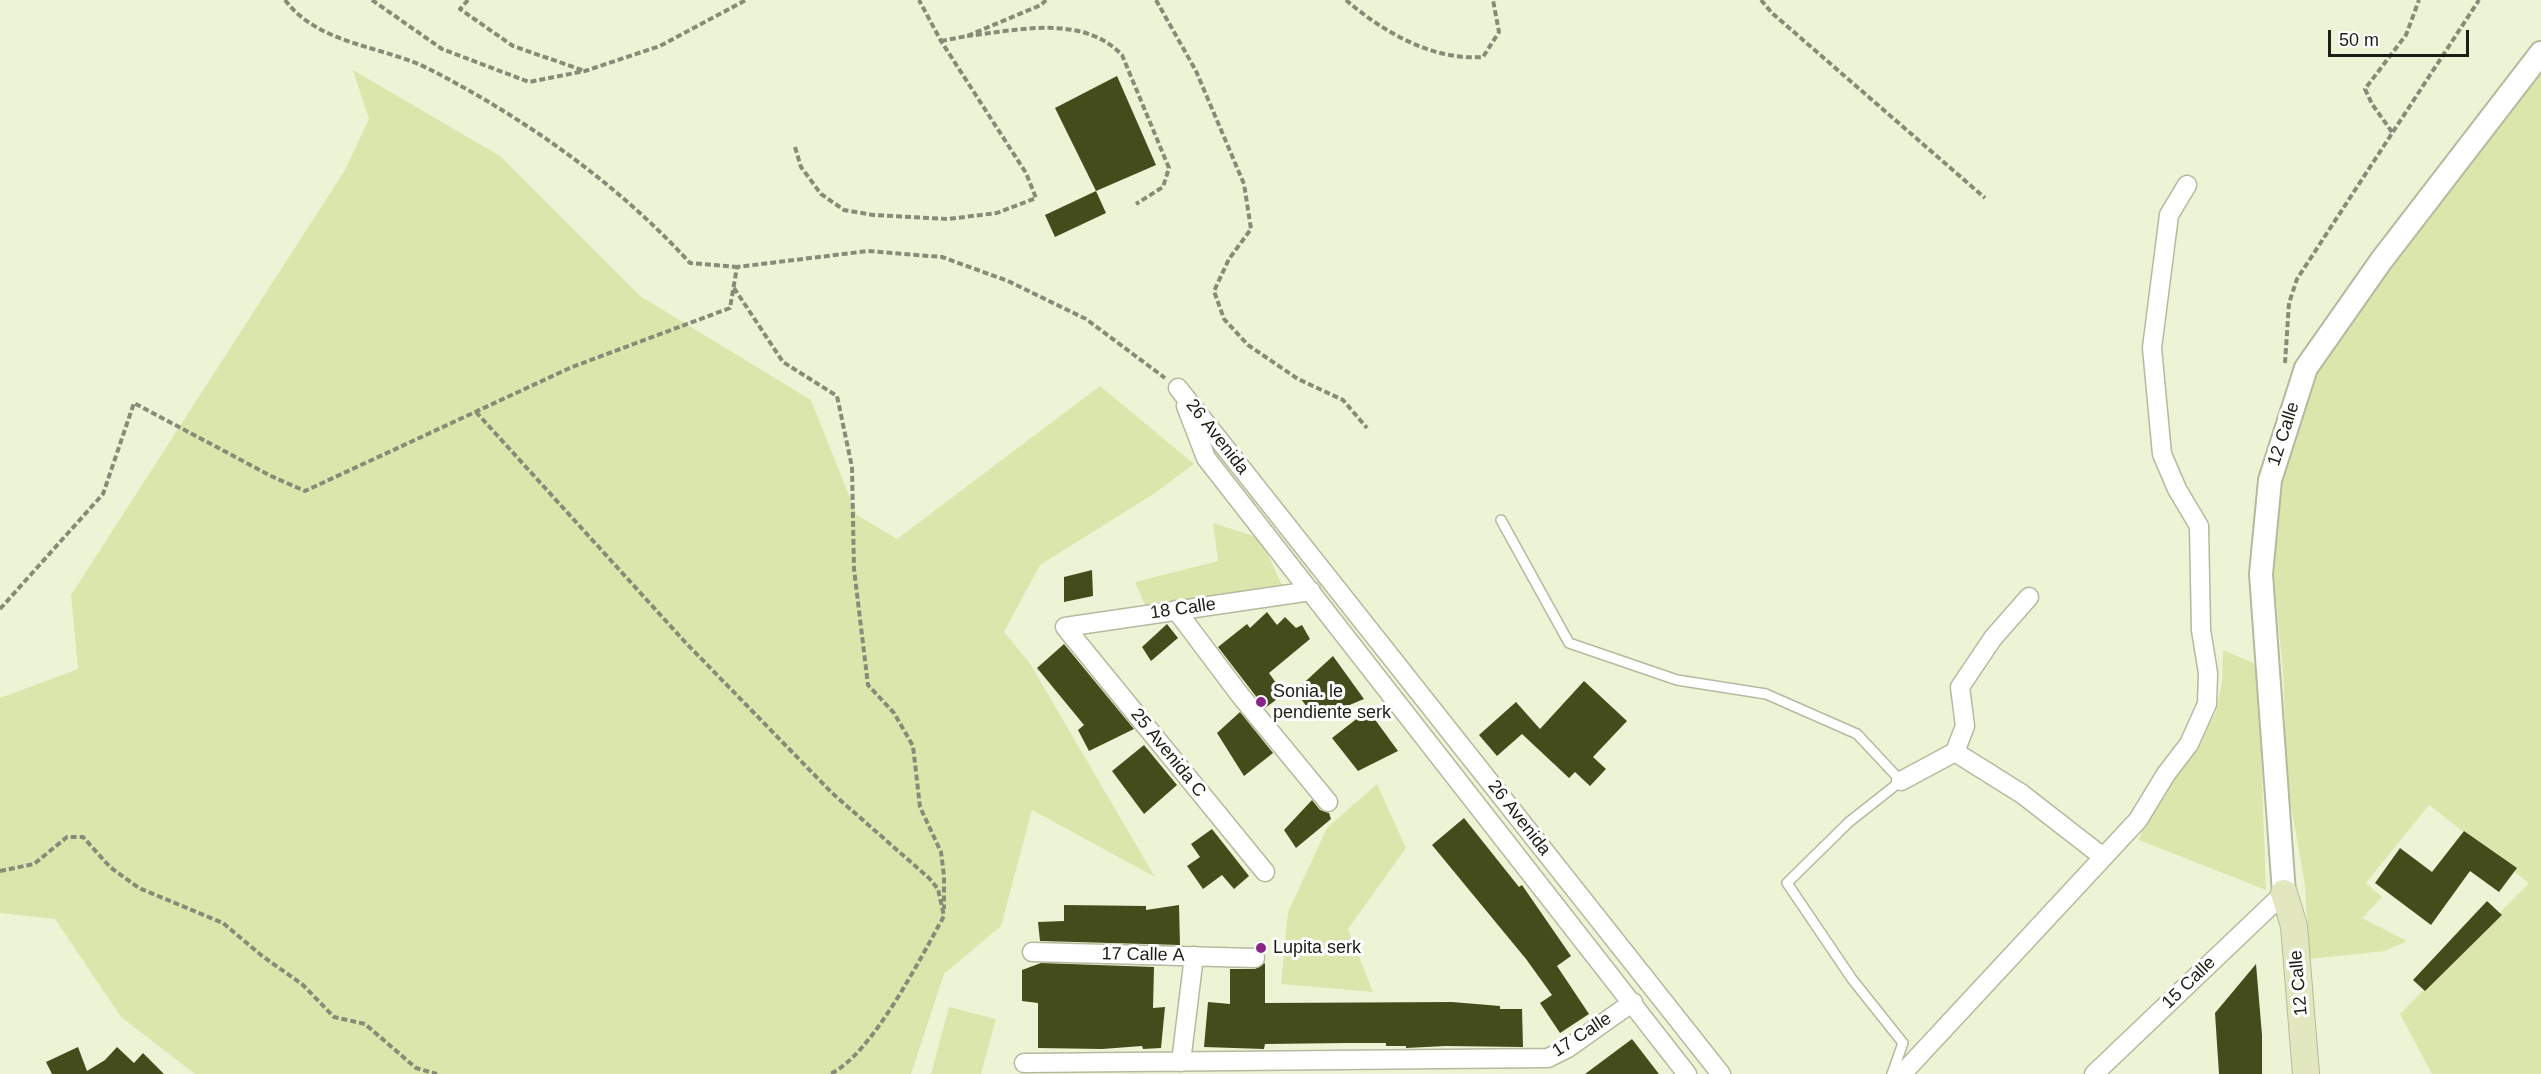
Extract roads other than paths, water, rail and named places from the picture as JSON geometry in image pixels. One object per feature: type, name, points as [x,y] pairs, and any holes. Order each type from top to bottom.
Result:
[{"type":"main road","name":"12 Calle","points":[[2284,892],[2291,1074]]},
{"type":"main road","name":"12 Calle","points":[[2284,892],[2294,926],[2306,1074]]},
{"type":"street","name":"12 Calle","points":[[2284,892],[2261,574],[2270,480],[2306,368],[2381,261],[2541,53]]},
{"type":"street","points":[[1902,1074],[2138,820],[2166,774],[2189,744],[2207,704],[2208,673],[2201,630],[2199,526],[2177,489],[2162,454],[2152,348],[2169,215],[2187,184]]},
{"type":"street","name":"26 Avenida","points":[[1687,1074],[1206,458],[1178,388],[1721,1074]]},
{"type":"street","name":"18 Calle","points":[[1071,635],[1065,627],[1311,591]]},
{"type":"street","points":[[1901,781],[1955,752],[1965,726],[1960,687],[1993,638],[2029,597]]},
{"type":"street","points":[[1176,610],[1240,695],[1328,802]]},
{"type":"street","name":"25 Avenida C","points":[[1071,635],[1265,872]]},
{"type":"street","points":[[1955,752],[2022,794],[2103,857]]},
{"type":"street","name":"15 Calle","points":[[2094,1074],[2284,892]]},
{"type":"street","name":"17 Calle A","points":[[1032,952],[1255,958]]},
{"type":"street","points":[[1181,1062],[1194,956]]},
{"type":"street","name":"17 Calle","points":[[1024,1063],[1548,1058],[1568,1048],[1632,1002]]},
{"type":"lane","points":[[1501,520],[1569,643],[1677,680],[1766,694],[1857,734],[1901,781],[1849,822],[1786,883],[1852,979],[1903,1043],[1892,1074]]},
{"type":"place","name":"Sonia. le pendiente serk","points":[[1261,702]]},
{"type":"place","name":"Lupita serk","points":[[1261,948]]}]
